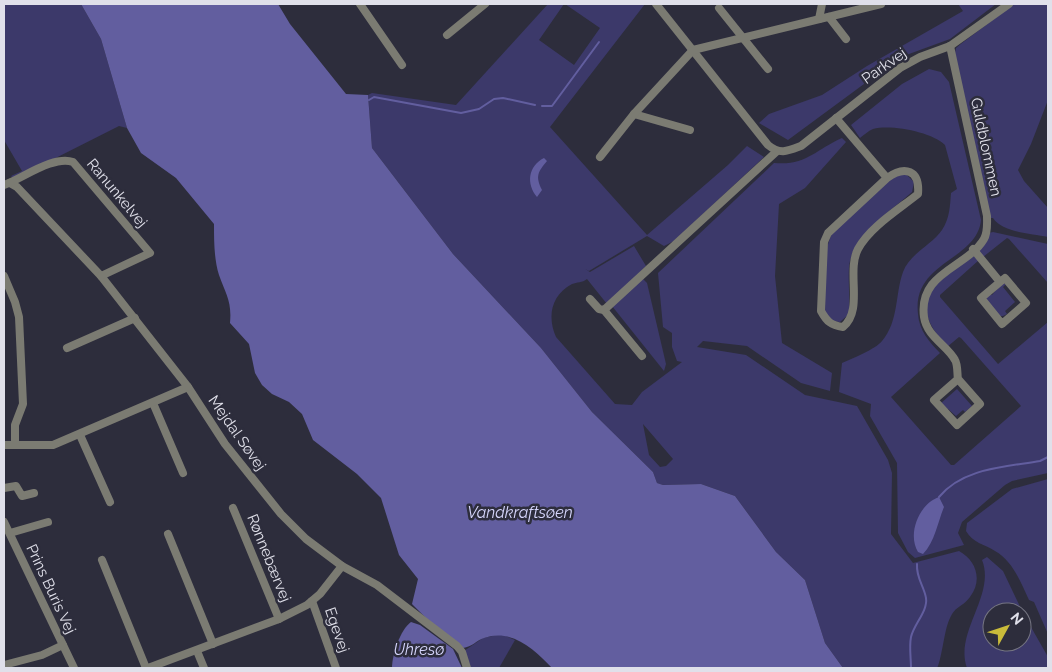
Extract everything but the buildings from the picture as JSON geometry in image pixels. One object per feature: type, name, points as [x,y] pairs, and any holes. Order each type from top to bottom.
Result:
[{"type":"street","points":[[360,4],[402,65]]},
{"type":"street","points":[[447,35],[485,4]]},
{"type":"street","points":[[656,4],[768,145],[776,152]]},
{"type":"street","points":[[600,157],[634,114],[693,50],[881,4]]},
{"type":"street","name":"Parkvej","points":[[604,310],[776,152],[788,152],[801,146],[900,68],[950,46],[1009,4]]},
{"type":"street","points":[[819,19],[820,5]]},
{"type":"street","points":[[718,8],[768,69]]},
{"type":"street","points":[[829,17],[846,39]]},
{"type":"street","name":"Guldblommen","points":[[950,46],[987,216],[987,229],[984,240],[940,276],[929,288],[924,299],[924,319],[933,337],[956,361],[958,379],[980,404],[957,425],[934,400],[958,379]]},
{"type":"street","points":[[634,114],[690,130]]},
{"type":"street","points":[[836,118],[887,178]]},
{"type":"street","name":"Ranunkelvej","points":[[7,184],[53,162],[65,159],[73,162],[150,253],[101,276]]},
{"type":"street","points":[[897,171],[913,173],[919,182],[918,194],[866,237],[862,243],[854,261],[852,313],[849,322],[843,327],[833,326],[821,312],[824,242],[834,226],[887,178],[897,171]]},
{"type":"street","name":"Mejdal Søvej","points":[[7,184],[17,188],[101,276],[188,387],[225,444],[281,514],[306,540],[342,566],[377,585],[456,646],[462,652],[467,668]]},
{"type":"street","points":[[973,250],[1000,282]]},
{"type":"street","points":[[4,276],[19,316],[23,404],[15,425],[15,443]]},
{"type":"street","points":[[1005,278],[1026,303],[1002,324],[981,298],[1000,282],[1005,278]]},
{"type":"street","points":[[590,299],[599,309],[604,310],[642,356]]},
{"type":"street","points":[[67,348],[135,318]]},
{"type":"street","points":[[4,445],[15,443],[53,445],[188,387]]},
{"type":"street","points":[[152,403],[183,473]]},
{"type":"street","points":[[80,435],[110,502]]},
{"type":"street","points":[[4,488],[16,486],[22,496],[34,493]]},
{"type":"street","name":"Rønnebærvej","points":[[233,508],[278,619]]},
{"type":"street","name":"Prins Buris Vej","points":[[4,522],[74,668]]},
{"type":"street","points":[[10,533],[48,522]]},
{"type":"street","points":[[168,534],[213,644]]},
{"type":"street","name":"Rønnebærvej","points":[[102,560],[147,668],[197,651],[278,619],[312,601],[332,581],[342,566]]},
{"type":"street","name":"Egevej","points":[[312,601],[336,668]]},
{"type":"street","points":[[4,665],[42,655],[63,645]]},
{"type":"street","points":[[197,651],[204,668]]},
{"type":"shaded area","points":[[4,4],[81,4],[101,39],[127,128],[119,126],[14,179],[11,176],[22,171],[4,140]]},
{"type":"shaded area","points":[[548,4],[564,4],[539,40],[574,65],[600,28],[565,4],[645,4],[550,127],[647,235],[728,165],[747,146],[764,157],[674,241],[664,246],[647,236],[589,271],[585,269],[590,272],[634,246],[646,266],[607,304],[587,279],[572,284],[559,294],[555,300],[552,322],[556,337],[615,404],[632,405],[642,392],[682,362],[677,361],[672,347],[672,333],[663,327],[658,273],[774,163],[802,160],[842,138],[846,142],[805,188],[779,204],[775,276],[782,343],[832,373],[830,391],[801,383],[747,346],[703,341],[697,347],[746,355],[805,395],[857,406],[888,460],[892,473],[891,534],[913,563],[959,551],[970,560],[976,571],[977,577],[974,591],[967,601],[953,613],[948,623],[937,668],[843,668],[825,643],[805,580],[776,552],[735,496],[701,484],[663,485],[657,483],[653,472],[592,412],[541,348],[453,254],[372,148],[368,95],[372,93],[456,105]],"holes":[[[643,424],[673,459],[666,466],[660,467],[649,455]]]},
{"type":"shaded area","points":[[958,4],[996,4],[950,39],[909,54],[883,70],[788,140],[759,123],[769,114],[822,95],[867,66],[963,11]]},
{"type":"shaded area","points":[[1014,4],[1048,4],[1048,100],[1031,144],[1018,170],[1024,181],[1048,208],[1048,237],[1010,230],[1003,227],[993,218],[990,218],[955,53],[956,48],[962,43]]},
{"type":"shaded area","points":[[929,69],[941,72],[949,82],[981,220],[977,234],[969,245],[934,272],[925,283],[919,296],[918,314],[920,325],[928,340],[940,353],[891,397],[951,465],[954,465],[1021,406],[961,338],[959,337],[947,347],[934,331],[928,317],[926,305],[929,295],[946,276],[972,255],[979,260],[940,297],[998,364],[1048,322],[1048,473],[1012,481],[1005,485],[962,522],[958,533],[964,545],[915,558],[908,552],[898,533],[897,463],[870,416],[871,404],[839,392],[842,363],[863,354],[882,341],[894,316],[900,280],[906,265],[942,230],[948,216],[951,193],[957,189],[945,145],[939,140],[900,128],[873,129],[860,138],[851,125],[902,84]]},
{"type":"shaded area","points":[[904,172],[914,182],[912,192],[873,225],[857,245],[849,267],[849,314],[840,322],[831,321],[825,313],[825,259],[834,230],[893,176]]},
{"type":"shaded area","points":[[993,232],[1048,244],[1048,283],[1007,238],[983,257],[979,252],[979,247],[989,233]]},
{"type":"shaded area","points":[[643,279],[647,283],[666,364],[664,371],[612,306]]},
{"type":"shaded area","points":[[1002,283],[1006,284],[1003,287],[1015,302],[1005,311],[1007,314],[999,316],[986,301],[987,296],[992,295]]},
{"type":"shaded area","points":[[957,389],[972,406],[956,416],[940,404]]},
{"type":"shaded area","points":[[1048,479],[1048,634],[1034,602],[1029,600],[1012,566],[1001,555],[975,541],[966,531],[967,523],[1012,489]]},
{"type":"shaded area","points":[[987,557],[1003,571],[1018,602],[982,602],[982,652],[1032,652],[1032,629],[1048,657],[1048,668],[967,668],[964,654],[966,641],[984,587],[985,573],[982,560]]},
{"type":"shaded area","points":[[501,634],[515,640],[499,668],[469,668],[464,651],[483,638]]},
{"type":"water","name":"Vandkraftsøen","points":[[81,4],[278,4],[290,24],[346,94],[368,95],[372,148],[453,254],[541,348],[592,412],[653,472],[657,483],[663,485],[701,484],[735,496],[776,552],[805,580],[825,643],[843,668],[552,668],[538,654],[513,638],[494,636],[484,638],[463,648],[426,618],[412,604],[418,579],[399,555],[381,498],[357,474],[313,440],[302,414],[289,402],[272,394],[262,385],[255,373],[249,344],[230,323],[229,303],[216,263],[214,224],[176,178],[141,153],[127,128],[101,39]]},
{"type":"water","points":[[544,158],[547,161],[538,174],[542,190],[537,197],[531,187],[530,176],[535,166]]},
{"type":"water","points":[[939,497],[944,507],[933,538],[923,554],[918,552],[915,545],[914,537],[917,520],[926,506]]},
{"type":"water","name":"Uhresø","points":[[411,622],[420,625],[453,649],[462,668],[392,668],[397,643],[403,631]]},
{"type":"waterway","points":[[542,106],[552,106],[599,42]]},
{"type":"waterway","points":[[369,100],[374,97],[461,113],[479,109],[494,99],[503,98],[535,105]]},
{"type":"waterway","points":[[939,497],[949,487],[972,474],[999,467],[1040,461],[1048,457]]},
{"type":"waterway","points":[[911,668],[911,637],[926,603],[917,564]]}]
